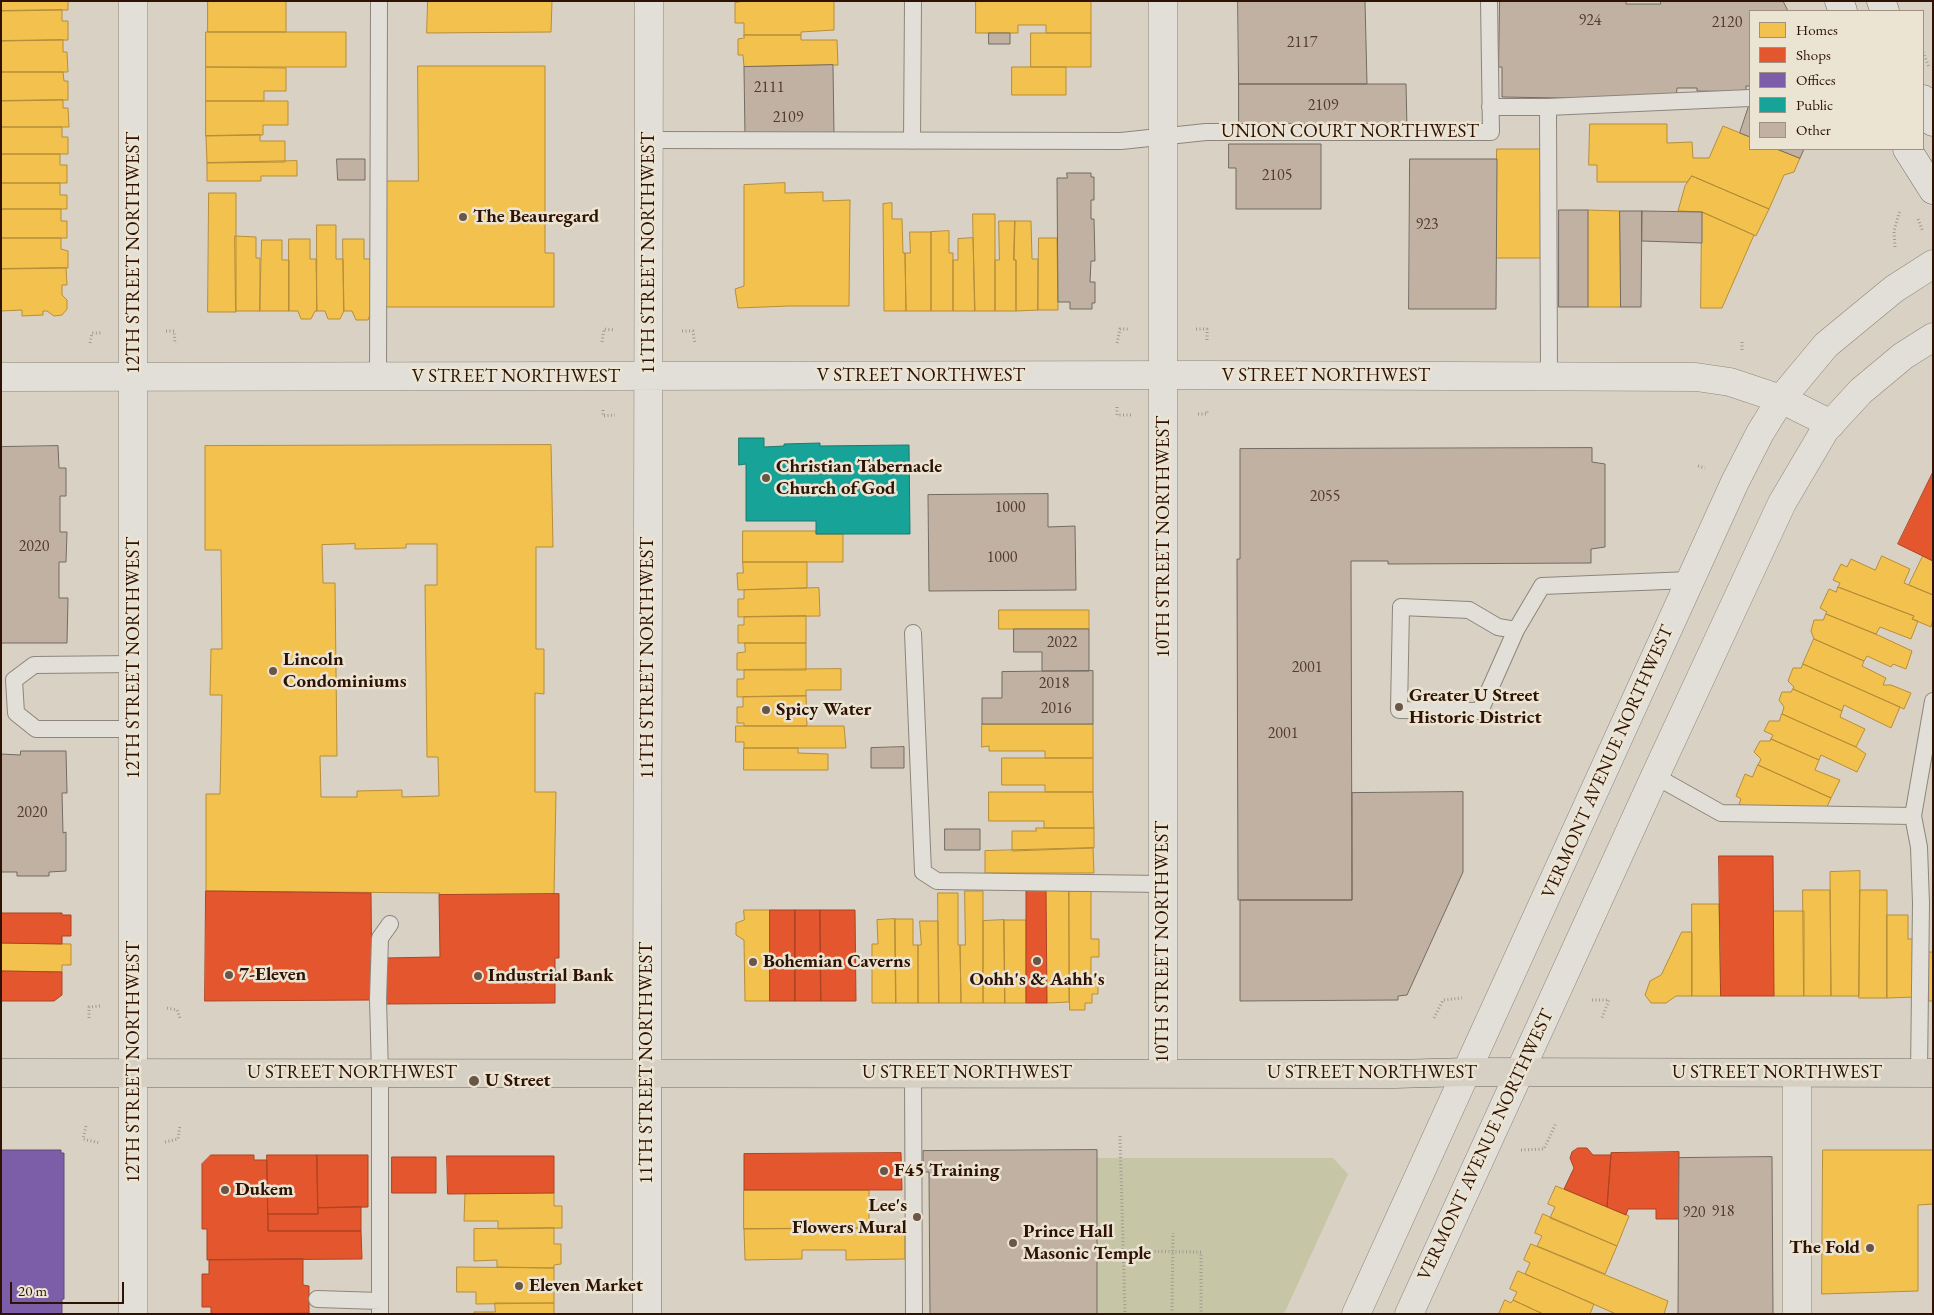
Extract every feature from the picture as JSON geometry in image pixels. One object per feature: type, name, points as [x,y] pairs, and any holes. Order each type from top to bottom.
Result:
[{"type":"main road","name":"U STREET NORTHWEST","points":[[1,1073],[1926,1073]]},
{"type":"street","name":"12TH STREET NORTHWEST","points":[[133,1],[133,1314]]},
{"type":"street","name":"11TH STREET NORTHWEST","points":[[647,1314],[648,1]]},
{"type":"street","name":"10TH STREET NORTHWEST","points":[[1162,1073],[1163,1]]},
{"type":"street","points":[[1924,101],[1933,122]]},
{"type":"street","points":[[1908,150],[1933,190]]},
{"type":"street","name":"VERMONT AVENUE NORTHWEST","points":[[1356,1314],[1747,457],[1780,399],[1826,345],[1894,289],[1933,264]]},
{"type":"street","name":"VERMONT AVENUE NORTHWEST","points":[[1409,1314],[1782,503],[1812,451],[1831,424],[1861,390],[1902,356],[1933,337]]},
{"type":"street","name":"V STREET NORTHWEST","points":[[1,376],[1696,377],[1730,382],[1780,399],[1831,424]]},
{"type":"street","points":[[1797,1073],[1797,1314]]},
{"type":"lane","points":[[378,377],[379,1]]},
{"type":"lane","points":[[912,140],[914,1]]},
{"type":"lane","points":[[1489,1],[1490,106]]},
{"type":"lane","name":"UNION COURT NORTHWEST","points":[[1164,136],[1206,132],[1491,132],[1490,106],[1548,107],[1749,98]]},
{"type":"lane","points":[[1548,107],[1549,377]]},
{"type":"lane","points":[[648,140],[1121,140],[1164,136]]},
{"type":"lane","points":[[1516,630],[1498,627],[1469,610],[1401,607],[1399,710],[1480,711],[1516,630],[1542,586],[1690,580]]},
{"type":"lane","points":[[913,633],[923,872],[937,880],[1162,884]]},
{"type":"lane","points":[[134,664],[34,665],[14,680],[16,713],[36,729],[134,729]]},
{"type":"lane","points":[[1926,1073],[1919,847],[1913,816],[1933,701]]},
{"type":"lane","points":[[1655,776],[1722,812],[1913,816]]},
{"type":"lane","points":[[317,1299],[380,1308],[380,1073],[378,1008],[380,938],[390,924]]},
{"type":"lane","points":[[913,1073],[914,1314]]},
{"type":"path","points":[[1924,54],[1933,74]]},
{"type":"path","points":[[1896,253],[1894,231],[1900,210]]},
{"type":"path","points":[[1117,346],[1120,329],[1132,330]]},
{"type":"path","points":[[602,345],[604,330],[618,331]]},
{"type":"path","points":[[1191,330],[1207,330],[1207,345]]},
{"type":"path","points":[[160,331],[174,331],[175,345]]},
{"type":"path","points":[[679,331],[693,331],[695,344]]},
{"type":"path","points":[[89,344],[92,333],[104,333]]},
{"type":"path","points":[[1117,401],[1117,415],[1134,415]]},
{"type":"path","points":[[1434,1018],[1443,1000],[1462,998]]},
{"type":"path","points":[[1592,1000],[1609,1000],[1601,1020]]},
{"type":"path","points":[[89,1018],[89,1006],[103,1006]]},
{"type":"path","points":[[164,1007],[177,1010],[180,1018]]},
{"type":"path","points":[[1521,1150],[1544,1149],[1556,1123]]},
{"type":"path","points":[[162,1142],[178,1139],[180,1125]]},
{"type":"path","points":[[86,1126],[82,1139],[103,1143]]},
{"type":"path","points":[[1120,1136],[1125,1314]]},
{"type":"path","points":[[1172,1314],[1173,1233]]},
{"type":"path","points":[[1123,1251],[1201,1252],[1201,1314]]},
{"type":"green space","points":[[1097,1158],[1333,1158],[1348,1174],[1284,1314],[1097,1314]]},
{"type":"building: Homes","points":[[1,1],[68,1],[68,10],[1,11]]},
{"type":"building: Homes","points":[[208,1],[286,1],[286,32],[208,32]]},
{"type":"building: Homes","points":[[428,1],[552,1],[551,32],[427,33]]},
{"type":"building: Homes","points":[[744,1],[834,1],[834,30],[801,32],[801,35],[744,35],[744,23],[735,23],[735,3]]},
{"type":"building: Homes","points":[[976,1],[1091,1],[1091,33],[1046,33],[1046,25],[1018,25],[1018,33],[976,33]]},
{"type":"building: Homes","points":[[62,10],[62,21],[68,21],[68,40],[1,41],[1,11]]},
{"type":"building: Homes","points":[[206,32],[346,32],[346,67],[206,67]]},
{"type":"building: Homes","points":[[1031,33],[1091,33],[1091,67],[1031,67]]},
{"type":"building: Homes","points":[[744,35],[801,35],[801,40],[837,40],[838,65],[744,67],[743,55],[738,55],[738,39],[744,38]]},
{"type":"building: Homes","points":[[63,40],[63,52],[67,52],[68,72],[1,72],[1,41]]},
{"type":"building: Homes","name":"The Beauregard","points":[[418,66],[545,66],[545,253],[554,253],[554,307],[381,307],[381,181],[418,181]]},
{"type":"building: Homes","points":[[206,67],[286,68],[286,91],[264,91],[264,101],[206,101]]},
{"type":"building: Homes","points":[[1012,67],[1066,67],[1066,95],[1012,95]]},
{"type":"building: Homes","points":[[1,72],[63,72],[64,81],[68,81],[68,100],[1,101]]},
{"type":"building: Homes","points":[[63,100],[63,108],[68,108],[69,127],[1,127],[1,101]]},
{"type":"building: Homes","points":[[206,101],[288,101],[288,125],[263,125],[263,135],[206,136]]},
{"type":"building: Homes","points":[[1590,124],[1667,124],[1667,143],[1692,142],[1693,158],[1709,158],[1723,126],[1749,137],[1749,150],[1780,150],[1800,158],[1794,172],[1784,175],[1769,209],[1692,176],[1687,182],[1597,182],[1597,165],[1589,165]]},
{"type":"building: Homes","points":[[1,127],[62,127],[62,137],[68,137],[68,154],[1,154]]},
{"type":"building: Homes","points":[[260,135],[260,141],[285,141],[285,162],[207,163],[206,136]]},
{"type":"building: Homes","points":[[1497,149],[1543,149],[1542,258],[1496,258]]},
{"type":"building: Homes","points":[[1,154],[60,154],[60,165],[67,165],[67,183],[1,183]]},
{"type":"building: Homes","points":[[297,161],[297,176],[261,176],[261,181],[207,181],[207,163]]},
{"type":"building: Homes","points":[[1692,176],[1769,209],[1756,236],[1702,212],[1678,211],[1685,186]]},
{"type":"building: Homes","points":[[1,183],[60,183],[60,195],[67,195],[67,209],[1,209]]},
{"type":"building: Homes","points":[[785,183],[785,193],[823,192],[823,201],[850,200],[849,306],[738,308],[735,289],[744,286],[744,185]]},
{"type":"building: Homes","points":[[209,193],[236,193],[236,312],[208,312]]},
{"type":"building: Homes","points":[[892,203],[892,219],[902,219],[903,253],[905,253],[906,311],[884,311],[883,204]]},
{"type":"building: Homes","points":[[1,209],[61,209],[61,221],[67,221],[67,238],[1,238]]},
{"type":"building: Homes","points":[[1588,210],[1620,211],[1621,307],[1588,307]]},
{"type":"building: Homes","points":[[1702,212],[1754,235],[1722,308],[1701,308]]},
{"type":"building: Homes","points":[[973,214],[995,214],[995,311],[975,311]]},
{"type":"building: Homes","points":[[999,221],[1015,221],[1016,311],[995,311],[995,260],[999,260]]},
{"type":"building: Homes","points":[[1015,221],[1031,221],[1032,259],[1038,259],[1038,310],[1016,311]]},
{"type":"building: Homes","points":[[317,225],[336,225],[336,259],[343,259],[344,311],[340,319],[328,319],[325,311],[317,311]]},
{"type":"building: Homes","points":[[949,231],[949,253],[953,253],[953,311],[931,311],[931,232]]},
{"type":"building: Homes","points":[[910,232],[931,232],[931,311],[906,311],[905,253],[910,253]]},
{"type":"building: Homes","points":[[235,236],[256,237],[256,258],[260,258],[260,311],[236,311]]},
{"type":"building: Homes","points":[[1,238],[61,238],[61,249],[68,251],[68,268],[1,269]]},
{"type":"building: Homes","points":[[973,238],[975,311],[953,311],[953,260],[958,260],[958,239]]},
{"type":"building: Homes","points":[[1039,238],[1057,238],[1058,310],[1038,310]]},
{"type":"building: Homes","points":[[289,239],[310,239],[310,259],[316,259],[317,311],[315,311],[311,319],[301,319],[298,311],[289,311]]},
{"type":"building: Homes","points":[[343,239],[364,239],[364,259],[371,259],[371,312],[368,320],[356,320],[352,311],[344,311]]},
{"type":"building: Homes","points":[[262,240],[282,240],[282,260],[289,260],[289,311],[260,311]]},
{"type":"building: Homes","points":[[66,268],[67,285],[62,285],[62,295],[67,300],[67,309],[62,315],[54,316],[47,311],[43,311],[43,315],[22,316],[22,310],[1,311],[1,269]]},
{"type":"building: Homes","name":"Lincoln Condominiums","points":[[551,445],[553,547],[536,547],[536,649],[544,649],[544,694],[535,693],[535,792],[556,792],[554,894],[439,895],[440,893],[206,891],[206,794],[220,794],[222,695],[210,695],[211,649],[222,649],[221,550],[205,550],[205,446]],"holes":[[[355,544],[355,549],[406,548],[406,544],[437,544],[437,585],[425,585],[427,757],[438,757],[439,796],[402,797],[402,790],[357,791],[357,797],[321,797],[320,756],[337,756],[335,583],[323,583],[322,545]]]},
{"type":"building: Homes","points":[[743,531],[816,531],[816,534],[843,534],[843,562],[743,562]]},
{"type":"building: Homes","points":[[1882,556],[1910,569],[1904,583],[1933,595],[1931,627],[1912,619],[1914,616],[1838,587],[1840,583],[1833,580],[1841,564],[1847,567],[1851,559],[1875,570]]},
{"type":"building: Homes","points":[[1923,556],[1933,561],[1933,595],[1909,585]]},
{"type":"building: Homes","points":[[743,562],[807,562],[807,588],[738,590],[737,573],[743,573]]},
{"type":"building: Homes","points":[[1838,587],[1914,616],[1912,619],[1918,621],[1911,639],[1880,627],[1876,634],[1826,614],[1827,612],[1820,608],[1829,589],[1836,592]]},
{"type":"building: Homes","points":[[819,588],[820,616],[738,617],[738,599],[744,599],[744,590]]},
{"type":"building: Homes","points":[[999,610],[1089,610],[1089,629],[999,629]]},
{"type":"building: Homes","points":[[1826,614],[1912,651],[1906,669],[1893,664],[1891,667],[1867,656],[1864,661],[1814,639],[1811,631],[1814,620],[1823,620]]},
{"type":"building: Homes","points":[[806,616],[806,643],[738,643],[738,625],[744,625],[744,617]]},
{"type":"building: Homes","points":[[1814,639],[1864,661],[1862,666],[1886,678],[1883,685],[1891,685],[1911,693],[1904,709],[1803,664]]},
{"type":"building: Homes","points":[[745,643],[806,643],[806,670],[737,670],[737,653],[745,652]]},
{"type":"building: Homes","points":[[1803,664],[1900,707],[1891,728],[1844,705],[1842,711],[1793,689],[1794,687],[1788,681],[1793,668],[1801,668]]},
{"type":"building: Homes","points":[[841,669],[841,690],[806,690],[806,696],[737,697],[737,679],[744,679],[744,670]]},
{"type":"building: Homes","points":[[1793,689],[1842,711],[1840,717],[1865,729],[1856,747],[1782,714],[1784,707],[1779,700],[1782,692],[1791,692]]},
{"type":"building: Homes","points":[[806,696],[807,726],[744,726],[744,723],[737,723],[737,707],[743,707],[743,697]]},
{"type":"building: Homes","points":[[1782,714],[1856,747],[1866,754],[1857,772],[1821,755],[1819,760],[1771,739],[1773,735],[1764,731],[1769,721],[1779,721]]},
{"type":"building: Homes","points":[[982,724],[1093,724],[1093,758],[1045,758],[1045,751],[989,751],[989,746],[982,747]]},
{"type":"building: Homes","points":[[736,726],[844,726],[846,748],[744,748],[744,742],[736,742]]},
{"type":"building: Homes","points":[[1771,739],[1819,760],[1815,770],[1840,780],[1831,798],[1758,765],[1761,759],[1754,752],[1760,741],[1770,741]]},
{"type":"building: Homes","points":[[744,748],[798,748],[798,753],[828,754],[828,770],[744,770]]},
{"type":"building: Homes","points":[[1002,758],[1093,758],[1093,792],[1045,792],[1045,785],[1002,785]]},
{"type":"building: Homes","points":[[1758,765],[1831,798],[1826,809],[1752,810],[1739,804],[1741,799],[1736,796],[1745,774],[1752,777]]},
{"type":"building: Homes","points":[[989,792],[1093,792],[1094,828],[1044,828],[1044,821],[989,821]]},
{"type":"building: Homes","points":[[1036,828],[1094,828],[1094,848],[1012,851],[1012,831],[1036,831]]},
{"type":"building: Homes","points":[[1093,848],[1094,873],[985,873],[985,851]]},
{"type":"building: Homes","points":[[1860,871],[1859,996],[1831,996],[1830,872]]},
{"type":"building: Homes","points":[[1046,890],[1069,891],[1069,1002],[1047,1003]]},
{"type":"building: Homes","points":[[1803,890],[1830,890],[1831,996],[1804,996]]},
{"type":"building: Homes","points":[[1860,890],[1887,890],[1887,998],[1859,998]]},
{"type":"building: Homes","points":[[965,891],[983,891],[983,1003],[961,1003],[960,945],[965,945]]},
{"type":"building: Homes","points":[[1069,891],[1091,891],[1091,939],[1099,939],[1099,957],[1091,957],[1091,976],[1098,976],[1098,994],[1092,994],[1092,1003],[1085,1003],[1085,1010],[1070,1010]]},
{"type":"building: Homes","points":[[938,893],[958,893],[961,1003],[939,1003]]},
{"type":"building: Homes","points":[[1692,904],[1719,904],[1721,996],[1692,996]]},
{"type":"building: Homes","points":[[744,910],[770,910],[770,1001],[745,1001],[744,940],[736,935],[736,923],[744,920]]},
{"type":"building: Homes","points":[[1773,911],[1804,911],[1804,996],[1774,996]]},
{"type":"building: Homes","points":[[1887,915],[1908,915],[1908,939],[1916,939],[1916,997],[1887,998]]},
{"type":"building: Homes","points":[[895,919],[913,919],[913,945],[918,945],[918,1003],[896,1003]]},
{"type":"building: Homes","points":[[895,919],[896,1003],[872,1003],[872,944],[878,944],[877,920]]},
{"type":"building: Homes","points":[[1004,920],[1005,1003],[983,1003],[983,921]]},
{"type":"building: Homes","points":[[1004,920],[1026,920],[1026,1003],[1005,1003]]},
{"type":"building: Homes","points":[[920,921],[938,921],[939,1003],[918,1003],[918,945],[921,945]]},
{"type":"building: Homes","points":[[1682,932],[1692,932],[1692,996],[1676,996],[1666,1003],[1651,1003],[1645,995],[1650,981],[1661,975]]},
{"type":"building: Homes","points":[[1,943],[71,944],[71,965],[62,965],[62,972],[1,971]]},
{"type":"building: Homes","points":[[1929,952],[1933,952],[1933,1001],[1929,1001]]},
{"type":"building: Homes","name":"The Fold","points":[[1823,1150],[1933,1150],[1933,1204],[1918,1205],[1918,1291],[1822,1294]]},
{"type":"building: Homes","points":[[1556,1186],[1629,1216],[1617,1246],[1550,1218],[1555,1207],[1548,1204]]},
{"type":"building: Homes","points":[[744,1190],[869,1190],[869,1228],[744,1229]]},
{"type":"building: Homes","points":[[554,1193],[554,1206],[562,1206],[562,1228],[498,1229],[498,1221],[464,1221],[465,1194]]},
{"type":"building: Homes","points":[[1543,1214],[1617,1246],[1605,1274],[1537,1246],[1542,1236],[1535,1233]]},
{"type":"building: Homes","points":[[554,1228],[554,1244],[561,1244],[561,1264],[554,1265],[554,1268],[497,1267],[497,1260],[474,1261],[474,1229]]},
{"type":"building: Homes","points":[[905,1228],[905,1259],[846,1260],[846,1250],[802,1250],[802,1259],[745,1260],[744,1229]]},
{"type":"building: Homes","points":[[1531,1244],[1668,1301],[1664,1314],[1616,1314],[1525,1274],[1530,1263],[1524,1260]]},
{"type":"building: Homes","points":[[457,1267],[554,1268],[554,1303],[476,1304],[476,1292],[457,1292]]},
{"type":"building: Homes","points":[[1518,1271],[1594,1304],[1590,1314],[1543,1314],[1513,1300],[1517,1292],[1510,1289]]},
{"type":"building: Homes","points":[[1505,1300],[1511,1303],[1513,1300],[1543,1314],[1499,1314]]},
{"type":"building: Homes","points":[[495,1303],[554,1303],[554,1314],[474,1314],[474,1312],[495,1312]]},
{"type":"building: Shops","points":[[1933,472],[1933,561],[1898,544]]},
{"type":"building: Shops","points":[[1719,856],[1773,856],[1774,996],[1721,996]]},
{"type":"building: Shops","name":"Oohh's & Aahh's","points":[[1046,890],[1047,1003],[1026,1003],[1026,891]]},
{"type":"building: Shops","points":[[206,891],[371,893],[372,1000],[205,1001]]},
{"type":"building: Shops","points":[[559,894],[559,958],[555,958],[555,1003],[384,1004],[385,958],[440,957],[439,895]]},
{"type":"building: Shops","points":[[770,910],[795,910],[795,1001],[770,1001]]},
{"type":"building: Shops","points":[[795,910],[820,910],[821,1001],[795,1001]]},
{"type":"building: Shops","points":[[820,910],[855,910],[856,1001],[821,1001]]},
{"type":"building: Shops","points":[[1,913],[62,913],[62,915],[71,915],[71,936],[62,936],[62,944],[1,943]]},
{"type":"building: Shops","points":[[1,971],[62,972],[62,995],[54,1001],[1,1001]]},
{"type":"building: Shops","points":[[1578,1148],[1587,1148],[1593,1155],[1611,1155],[1607,1207],[1564,1189],[1574,1168],[1570,1158],[1572,1152]]},
{"type":"building: Shops","points":[[1679,1152],[1679,1219],[1656,1219],[1656,1209],[1628,1209],[1626,1215],[1607,1207],[1611,1153]]},
{"type":"building: Shops","points":[[901,1153],[902,1190],[744,1190],[744,1154]]},
{"type":"building: Shops","points":[[211,1155],[254,1155],[254,1160],[267,1160],[268,1231],[361,1231],[362,1259],[207,1260],[207,1229],[202,1229],[202,1164]]},
{"type":"building: Shops","points":[[267,1155],[317,1155],[318,1214],[268,1214]]},
{"type":"building: Shops","points":[[317,1155],[368,1155],[368,1207],[318,1208]]},
{"type":"building: Shops","points":[[447,1156],[554,1156],[554,1193],[448,1194]]},
{"type":"building: Shops","points":[[392,1157],[436,1157],[436,1193],[392,1193]]},
{"type":"building: Shops","points":[[361,1207],[361,1231],[268,1231],[268,1214],[318,1214],[318,1208]]},
{"type":"building: Shops","points":[[303,1259],[303,1285],[309,1286],[309,1313],[211,1314],[211,1307],[202,1307],[202,1274],[209,1274],[209,1260]]},
{"type":"building: Offices","points":[[1,1150],[61,1150],[61,1153],[64,1153],[64,1299],[62,1299],[62,1314],[1,1314]]},
{"type":"building: Public","points":[[739,438],[764,438],[764,447],[784,446],[784,444],[820,443],[820,446],[909,445],[910,534],[816,534],[816,521],[746,521],[746,464],[739,465]]},
{"type":"building: Other","points":[[1238,1],[1365,1],[1367,84],[1239,84]]},
{"type":"building: Other","points":[[1500,1],[1626,1],[1626,4],[1661,4],[1660,1],[1783,1],[1788,10],[1749,10],[1749,86],[1746,86],[1746,92],[1697,91],[1697,88],[1677,88],[1676,100],[1502,97],[1502,67],[1499,67]]},
{"type":"building: Other","points":[[989,33],[1010,33],[1010,44],[989,44]]},
{"type":"building: Other","points":[[833,65],[834,136],[745,137],[744,67]]},
{"type":"building: Other","points":[[1239,84],[1406,84],[1407,128],[1239,128]]},
{"type":"building: Other","points":[[1749,106],[1749,137],[1740,133]]},
{"type":"building: Other","points":[[1229,144],[1321,144],[1321,209],[1236,209],[1236,168],[1229,168]]},
{"type":"building: Other","points":[[1780,150],[1804,150],[1800,158]]},
{"type":"building: Other","points":[[337,159],[365,159],[365,180],[338,180]]},
{"type":"building: Other","points":[[1410,159],[1497,159],[1496,309],[1409,309]]},
{"type":"building: Other","points":[[1067,173],[1091,173],[1091,177],[1094,177],[1094,200],[1091,200],[1091,219],[1094,219],[1095,261],[1091,261],[1090,282],[1095,282],[1095,303],[1092,303],[1092,309],[1070,309],[1070,302],[1058,302],[1057,178],[1067,178]]},
{"type":"building: Other","points":[[1559,210],[1588,210],[1588,307],[1559,307]]},
{"type":"building: Other","points":[[1620,211],[1642,211],[1641,307],[1621,307]]},
{"type":"building: Other","points":[[1642,211],[1702,212],[1702,243],[1642,241]]},
{"type":"building: Other","points":[[58,446],[59,468],[66,468],[66,496],[60,496],[60,532],[67,532],[66,562],[59,562],[59,598],[68,598],[67,643],[1,643],[1,447]]},
{"type":"building: Other","points":[[1592,448],[1592,462],[1605,464],[1605,547],[1591,549],[1591,563],[1388,564],[1388,561],[1351,561],[1352,900],[1238,900],[1237,559],[1240,559],[1240,449]]},
{"type":"building: Other","points":[[1048,494],[1048,527],[1075,526],[1076,590],[929,591],[928,495]]},
{"type":"building: Other","points":[[1014,629],[1089,629],[1089,671],[1042,671],[1042,652],[1014,652]]},
{"type":"building: Other","points":[[1093,671],[1093,724],[982,724],[982,698],[1002,698],[1002,672]]},
{"type":"building: Other","points":[[904,747],[904,768],[871,768],[871,748]]},
{"type":"building: Other","points":[[21,751],[66,751],[67,793],[62,793],[63,833],[66,832],[66,871],[49,872],[49,876],[17,876],[17,872],[1,872],[1,754],[20,755]]},
{"type":"building: Other","points":[[1463,792],[1463,872],[1407,995],[1398,996],[1398,1000],[1240,1001],[1240,900],[1352,900],[1352,793]]},
{"type":"building: Other","points":[[945,829],[980,829],[980,850],[945,850]]},
{"type":"building: Other","name":"Prince Hall Masonic Temple","points":[[1097,1150],[1097,1314],[930,1314],[929,1172],[923,1172],[923,1151]]},
{"type":"building: Other","points":[[1772,1157],[1773,1314],[1678,1314],[1679,1158]]},
{"type":"place","name":"The Beauregard","points":[[463,217]]},
{"type":"place","name":"Christian Tabernacle Church of God","points":[[766,478]]},
{"type":"place","name":"Lincoln Condominiums","points":[[273,671]]},
{"type":"place","name":"Greater U Street Historic District","points":[[1399,707]]},
{"type":"place","name":"Spicy Water","points":[[766,710]]},
{"type":"place","name":"Oohh's & Aahh's","points":[[1037,961]]},
{"type":"place","name":"Bohemian Caverns","points":[[753,962]]},
{"type":"place","name":"7-Eleven","points":[[229,975]]},
{"type":"place","name":"Industrial Bank","points":[[478,976]]},
{"type":"place","name":"U Street","points":[[474,1081]]},
{"type":"place","name":"F45 Training","points":[[884,1171]]},
{"type":"place","name":"Dukem","points":[[225,1190]]},
{"type":"place","name":"Lee's Flowers Mural","points":[[917,1217]]},
{"type":"place","name":"Prince Hall Masonic Temple","points":[[1013,1243]]},
{"type":"place","name":"The Fold","points":[[1870,1248]]},
{"type":"place","name":"Eleven Market","points":[[519,1286]]}]
